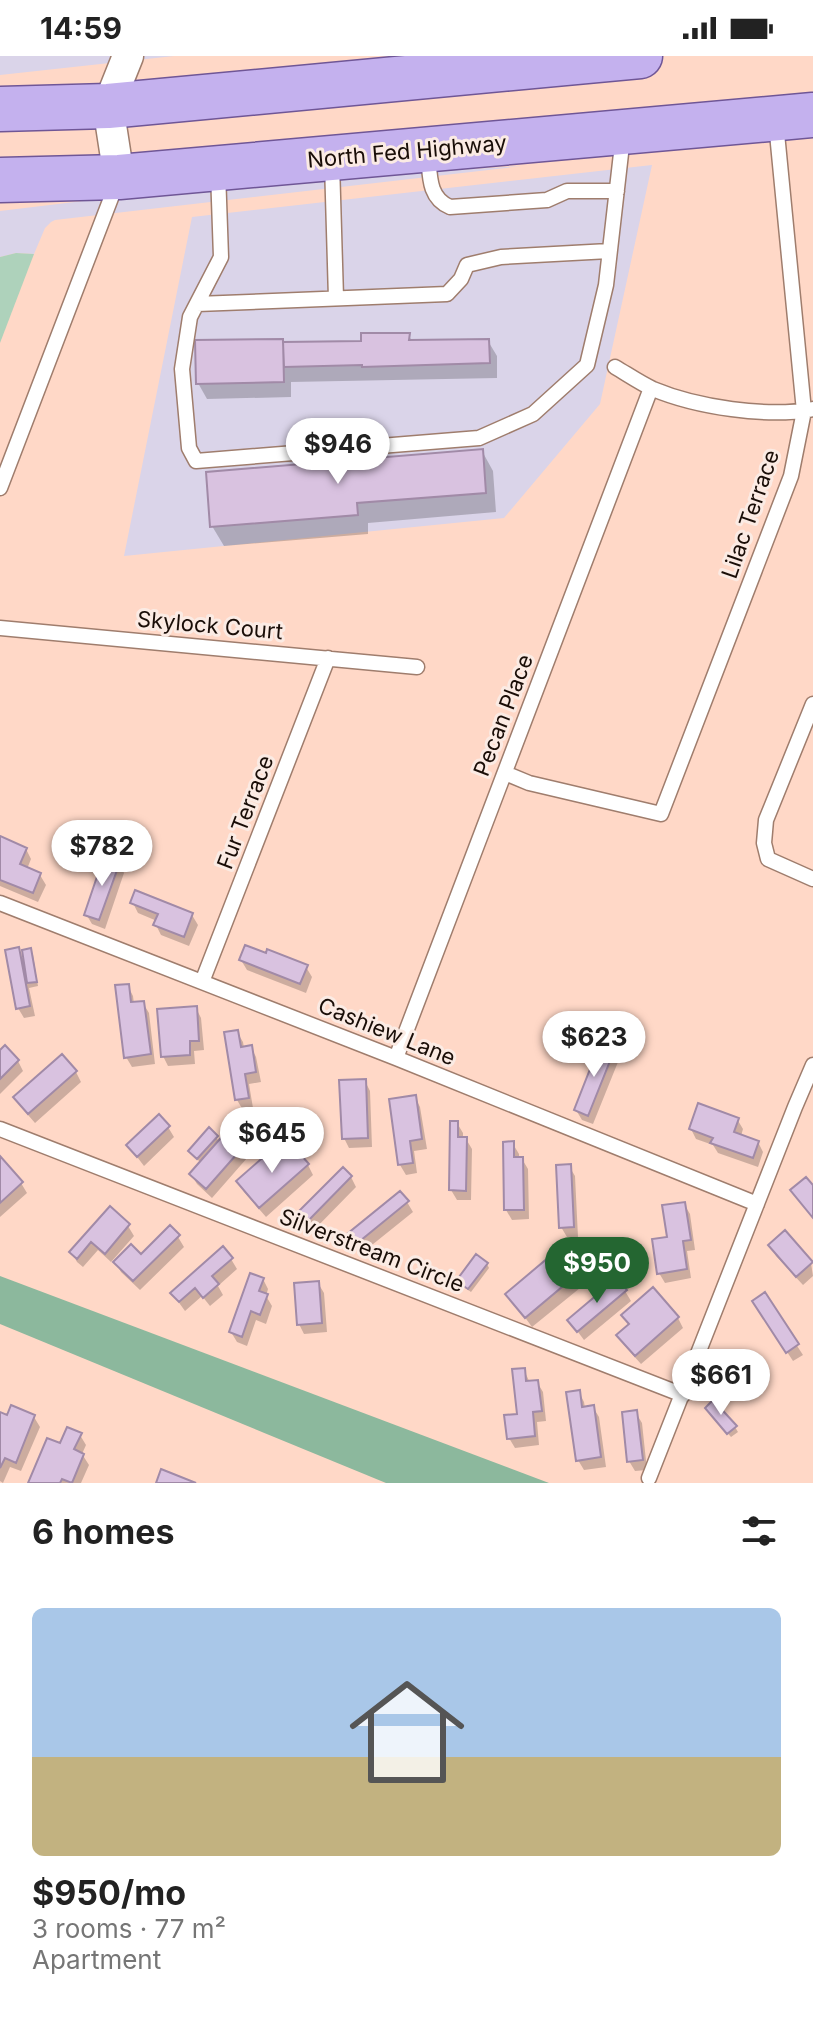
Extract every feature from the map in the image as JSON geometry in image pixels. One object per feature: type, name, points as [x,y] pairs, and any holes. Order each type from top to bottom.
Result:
[{"type":"main road","points":[[0,109],[108,106],[640,56]]},
{"type":"main road","name":"North Fed Highway","points":[[0,180],[119,177],[794,116]]},
{"type":"street","points":[[119,177],[108,106],[128,56]]},
{"type":"lane","name":"Lilac Terrace","points":[[505,773],[544,787],[661,814],[791,476],[808,410],[794,116]]},
{"type":"lane","points":[[217,168],[221,257],[190,317],[182,369],[189,448],[196,461],[479,438],[533,414],[587,365],[606,285],[623,132]]},
{"type":"lane","points":[[427,149],[432,192],[440,203],[450,207],[547,200],[567,191],[617,191]]},
{"type":"lane","points":[[332,158],[336,298]]},
{"type":"lane","points":[[0,488],[119,177]]},
{"type":"lane","points":[[197,304],[447,294],[461,279],[467,265],[501,257],[609,251]]},
{"type":"lane","points":[[615,367],[651,388],[679,398],[766,413],[808,410]]},
{"type":"lane","name":"Pecan Place","points":[[396,1058],[651,388]]},
{"type":"lane","name":"Skylock Court","points":[[0,628],[417,667]]},
{"type":"lane","name":"Fur Terrace","points":[[202,982],[328,658]]},
{"type":"lane","points":[[813,704],[766,820],[764,843],[768,859],[813,879]]},
{"type":"lane","name":"Cashiew Lane","points":[[0,903],[757,1204]]},
{"type":"lane","points":[[649,1478],[813,1065]]},
{"type":"lane","name":"Silverstream Circle","points":[[0,1129],[683,1395]]},
{"type":"shaded area","points":[[0,56],[174,56],[0,75]]},
{"type":"shaded area","points":[[652,165],[600,404],[504,518],[124,556],[192,217]]},
{"type":"shaded area","points":[[522,166],[55,220],[45,228],[34,254],[16,253],[0,257],[0,211],[232,183]]},
{"type":"green space","points":[[16,253],[34,254],[0,343],[0,257]]},
{"type":"green space","points":[[0,1276],[549,1483],[386,1483],[0,1324]]},
{"type":"building","points":[[361,333],[410,333],[409,340],[489,339],[490,363],[284,367],[283,342],[361,341]]},
{"type":"building","points":[[283,339],[284,382],[196,384],[195,340]]},
{"type":"building","points":[[483,449],[486,493],[357,503],[358,515],[210,527],[206,472]]},
{"type":"building","points":[[0,836],[27,848],[20,864],[41,873],[33,893],[0,880]]},
{"type":"building","points":[[104,856],[120,862],[99,920],[84,915]]},
{"type":"building","points":[[135,890],[193,913],[184,937],[153,925],[158,914],[130,903]]},
{"type":"building","points":[[245,945],[266,953],[267,949],[308,965],[300,984],[239,960]]},
{"type":"building","points":[[19,947],[30,1006],[16,1009],[5,950]]},
{"type":"building","points":[[31,948],[37,982],[27,983],[22,950]]},
{"type":"building","points":[[129,984],[131,1002],[144,1001],[151,1054],[124,1058],[115,985]]},
{"type":"building","points":[[197,1006],[199,1041],[190,1041],[190,1055],[161,1057],[157,1009]]},
{"type":"building","points":[[238,1030],[241,1047],[252,1045],[256,1072],[245,1074],[249,1098],[235,1100],[224,1032]]},
{"type":"building","points":[[596,1044],[614,1051],[588,1116],[574,1110],[592,1064],[588,1062]]},
{"type":"building","points":[[5,1045],[19,1060],[0,1079],[0,1050]]},
{"type":"building","points":[[62,1054],[77,1071],[28,1114],[13,1097]]},
{"type":"building","points":[[366,1079],[368,1138],[342,1139],[339,1080]]},
{"type":"building","points":[[416,1095],[422,1139],[410,1141],[413,1163],[398,1165],[389,1099]]},
{"type":"building","points":[[698,1103],[739,1118],[734,1132],[759,1141],[753,1158],[710,1143],[713,1138],[689,1129]]},
{"type":"building","points":[[159,1114],[170,1126],[137,1157],[126,1145]]},
{"type":"building","points":[[450,1121],[458,1121],[458,1137],[467,1137],[466,1191],[449,1190]]},
{"type":"building","points":[[209,1127],[218,1136],[197,1159],[188,1151]]},
{"type":"building","points":[[227,1131],[244,1146],[206,1189],[189,1174]]},
{"type":"building","points":[[514,1141],[514,1157],[523,1157],[524,1210],[504,1210],[503,1142]]},
{"type":"building","points":[[292,1145],[309,1164],[259,1208],[236,1181],[268,1153],[275,1160]]},
{"type":"building","points":[[0,1156],[23,1182],[0,1203]]},
{"type":"building","points":[[571,1164],[574,1227],[559,1228],[556,1165]]},
{"type":"building","points":[[343,1167],[352,1176],[304,1225],[295,1215]]},
{"type":"building","points":[[806,1177],[813,1185],[813,1218],[790,1190]]},
{"type":"building","points":[[400,1191],[409,1201],[355,1245],[347,1234]]},
{"type":"building","points":[[685,1202],[691,1240],[683,1241],[687,1269],[657,1274],[652,1239],[667,1237],[662,1205]]},
{"type":"building","points":[[110,1206],[130,1224],[105,1254],[91,1242],[77,1259],[69,1252]]},
{"type":"building","points":[[170,1225],[180,1235],[133,1281],[113,1262],[131,1244],[141,1254]]},
{"type":"building","points":[[785,1230],[813,1262],[796,1277],[768,1245]]},
{"type":"building","points":[[223,1246],[233,1258],[212,1276],[219,1284],[203,1298],[195,1288],[179,1302],[170,1293]]},
{"type":"building","points":[[555,1252],[575,1276],[525,1318],[505,1294]]},
{"type":"building","points":[[476,1254],[488,1263],[468,1289],[456,1281]]},
{"type":"building","points":[[250,1273],[264,1278],[259,1291],[268,1294],[260,1315],[251,1311],[242,1337],[229,1332]]},
{"type":"building","points":[[617,1278],[627,1290],[577,1332],[567,1320]]},
{"type":"building","points":[[319,1281],[322,1323],[297,1325],[294,1283]]},
{"type":"building","points":[[653,1287],[679,1317],[635,1356],[616,1335],[629,1324],[621,1315]]},
{"type":"building","points":[[765,1292],[799,1344],[786,1353],[752,1301]]},
{"type":"building","points":[[525,1368],[526,1381],[538,1380],[542,1411],[533,1412],[535,1436],[507,1439],[504,1415],[517,1414],[512,1369]]},
{"type":"building","points":[[580,1390],[582,1407],[594,1405],[601,1457],[576,1461],[566,1392]]},
{"type":"building","points":[[713,1400],[737,1426],[727,1434],[705,1408]]},
{"type":"building","points":[[11,1405],[35,1415],[16,1463],[5,1458],[0,1468],[0,1412],[7,1415]]},
{"type":"building","points":[[637,1410],[643,1460],[627,1462],[622,1412]]},
{"type":"building","points":[[67,1427],[82,1433],[74,1449],[84,1454],[72,1483],[62,1479],[60,1483],[28,1483],[47,1438],[60,1443]]},
{"type":"building","points":[[161,1469],[196,1483],[156,1483]]}]
